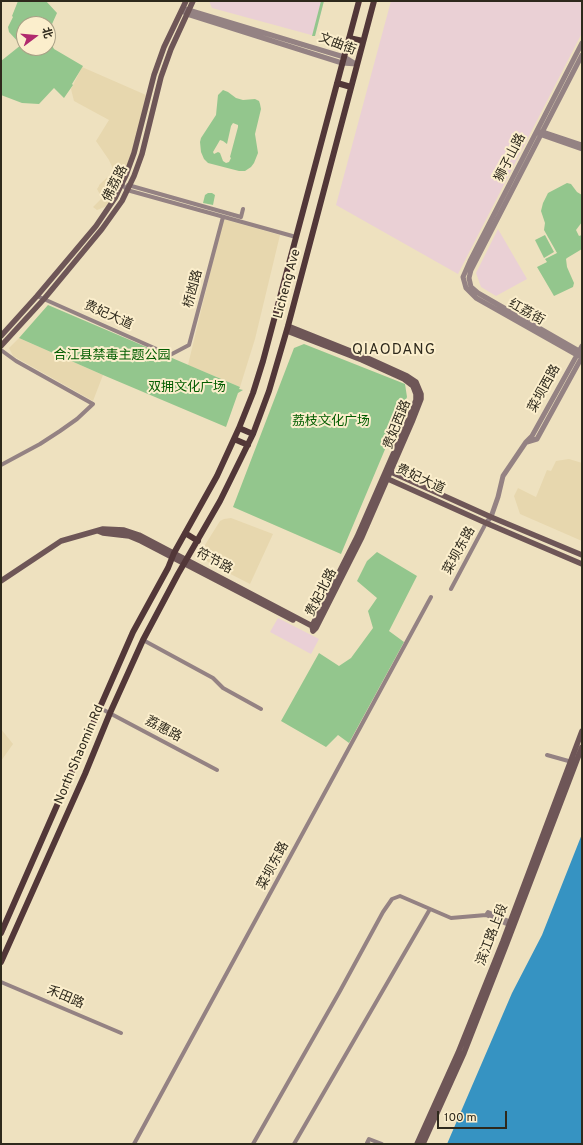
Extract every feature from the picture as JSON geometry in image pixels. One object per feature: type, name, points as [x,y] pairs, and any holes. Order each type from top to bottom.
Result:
[{"type":"main road","name":"佛荔路","points":[[2,334],[37,296],[96,226],[115,198],[134,153],[154,75],[164,47],[186,1]]},
{"type":"main road","name":"佛荔路","points":[[1,346],[44,299],[102,229],[122,201],[142,154],[161,77],[171,49],[194,1]]},
{"type":"main road","name":"Licheng Ave","points":[[173,555],[214,482],[239,428],[259,374],[359,1]]},
{"type":"main road","name":"Licheng Ave","points":[[185,562],[227,488],[248,445],[268,391],[287,329],[374,1]]},
{"type":"main road","points":[[349,38],[363,41]]},
{"type":"main road","points":[[337,83],[351,87]]},
{"type":"main road","name":"贵妃西路","points":[[287,329],[362,360],[404,379],[413,386],[416,394],[416,400],[388,475]]},
{"type":"main road","points":[[2,334],[8,339]]},
{"type":"main road","points":[[239,428],[253,434]]},
{"type":"main road","points":[[234,439],[248,445]]},
{"type":"main road","name":"贵妃大道","points":[[388,475],[582,555]]},
{"type":"main road","name":"贵妃大道","points":[[388,475],[486,523],[581,564]]},
{"type":"main road","name":"贵妃北路","points":[[313,628],[388,475]]},
{"type":"main road","name":"符节路","points":[[1,581],[60,541],[98,531],[103,528],[131,531],[185,562],[313,628]]},
{"type":"main road","points":[[185,533],[198,541]]},
{"type":"main road","name":"North Shaomin Rd","points":[[1,933],[133,632],[168,568],[173,555]]},
{"type":"main road","points":[[581,564],[582,555]]},
{"type":"main road","name":"North Shaomin Rd","points":[[1,962],[143,640],[185,562]]},
{"type":"main road","name":"滨江路上段","points":[[423,1144],[464,1053],[511,924],[573,763],[582,731]]},
{"type":"main road","name":"滨江路上段","points":[[573,763],[582,747]]},
{"type":"main road","name":"滨江路上段","points":[[417,1144],[458,1053],[511,924]]},
{"type":"street","name":"文曲街","points":[[182,9],[357,64]]},
{"type":"street","name":"狮子山路","points":[[540,133],[582,43]]},
{"type":"street","name":"狮子山路","points":[[467,284],[463,277],[470,261],[582,55]]},
{"type":"street","points":[[540,133],[582,144]]},
{"type":"street","points":[[540,133],[582,149]]},
{"type":"street","points":[[122,184],[128,188],[223,217],[296,237]]},
{"type":"street","points":[[128,188],[241,217],[243,209]]},
{"type":"street","name":"桥凼路","points":[[170,355],[189,345],[223,217]]},
{"type":"street","name":"红荔街","points":[[467,284],[468,291],[476,298],[581,353]]},
{"type":"street","name":"贵妃大道","points":[[37,296],[170,355]]},
{"type":"street","points":[[1,350],[16,361],[94,404],[60,431],[1,466]]},
{"type":"street","name":"菜坝西路","points":[[486,523],[498,497],[504,476],[526,442],[537,439],[581,353]]},
{"type":"street","name":"菜坝东路","points":[[451,589],[486,523]]},
{"type":"street","name":"菜坝东路","points":[[134,1144],[431,597]]},
{"type":"street","points":[[143,640],[213,678],[223,688],[261,709]]},
{"type":"street","name":"荔惠路","points":[[100,708],[125,720],[216,770]]},
{"type":"street","points":[[547,755],[573,763]]},
{"type":"street","points":[[252,1144],[340,991],[388,903],[392,899],[400,896],[451,918],[487,914],[511,924]]},
{"type":"street","points":[[294,1144],[430,910]]},
{"type":"street","name":"禾田路","points":[[1,982],[121,1033]]},
{"type":"street","points":[[368,1142],[382,1144]]},
{"type":"shaded area","points":[[209,1],[324,1],[315,36],[212,8]]},
{"type":"shaded area","points":[[391,1],[582,1],[582,33],[458,274],[336,205]]},
{"type":"shaded area","points":[[82,67],[146,95],[134,147],[128,165],[107,206],[97,210],[93,207],[102,198],[97,189],[99,185],[114,171],[109,160],[96,141],[109,120],[74,101],[71,89]]},
{"type":"shaded area","points":[[223,219],[280,235],[255,339],[240,387],[188,365]]},
{"type":"shaded area","points":[[498,229],[527,279],[496,296],[481,287],[476,273]]},
{"type":"shaded area","points":[[19,338],[103,375],[93,401],[13,356],[9,348]]},
{"type":"shaded area","points":[[569,459],[582,463],[582,541],[520,514],[514,496],[518,488],[536,497],[547,470],[551,471],[556,461]]},
{"type":"shaded area","points":[[231,518],[273,534],[250,584],[204,559],[203,551],[205,545],[220,521]]},
{"type":"shaded area","points":[[278,618],[319,639],[311,654],[270,632]]},
{"type":"shaded area","points":[[1,729],[13,744],[1,761]]},
{"type":"green space","points":[[18,1],[46,1],[57,13],[56,16],[16,16],[16,40],[9,32],[8,27],[13,17],[12,16]]},
{"type":"green space","points":[[321,1],[324,1],[315,36],[312,36]]},
{"type":"green space","points":[[16,49],[16,56],[56,56],[56,50],[83,66],[64,98],[54,88],[39,104],[22,103],[1,95],[1,61]]},
{"type":"green space","points":[[223,90],[236,98],[243,100],[255,99],[259,101],[261,109],[255,134],[258,153],[254,163],[245,171],[239,171],[208,163],[204,159],[201,152],[201,138],[216,115],[218,95]],"holes":[[[233,123],[238,125],[231,158],[229,162],[226,163],[223,161],[220,153],[218,152],[214,154],[213,152],[220,140],[227,144]]]},
{"type":"green space","points":[[567,183],[571,184],[577,192],[582,195],[582,222],[576,230],[579,236],[582,235],[582,249],[566,259],[567,267],[574,283],[573,287],[554,296],[537,267],[547,262],[545,259],[557,253],[544,230],[545,223],[541,211],[548,193]]},
{"type":"green space","points":[[208,193],[215,195],[213,205],[203,203],[205,195]]},
{"type":"green space","points":[[545,235],[554,252],[544,258],[535,240]]},
{"type":"green space","name":"合江县禁毒主题公园","points":[[48,305],[240,387],[239,389],[243,390],[238,393],[226,427],[19,338]]},
{"type":"green space","name":"荔枝文化广场","points":[[304,344],[405,384],[407,397],[341,554],[233,507],[294,348]]},
{"type":"green space","points":[[377,552],[417,576],[389,631],[404,642],[349,743],[338,735],[326,747],[281,721],[319,653],[339,666],[351,658],[373,628],[368,611],[377,598],[357,581],[367,561]]},
{"type":"water","points":[[582,834],[582,1144],[447,1144],[512,993],[542,935]]},
{"type":"district","name":"QIAODANG","points":[[394,351]]},
{"type":"park label","name":"双拥文化广场","points":[[187,388]]}]
